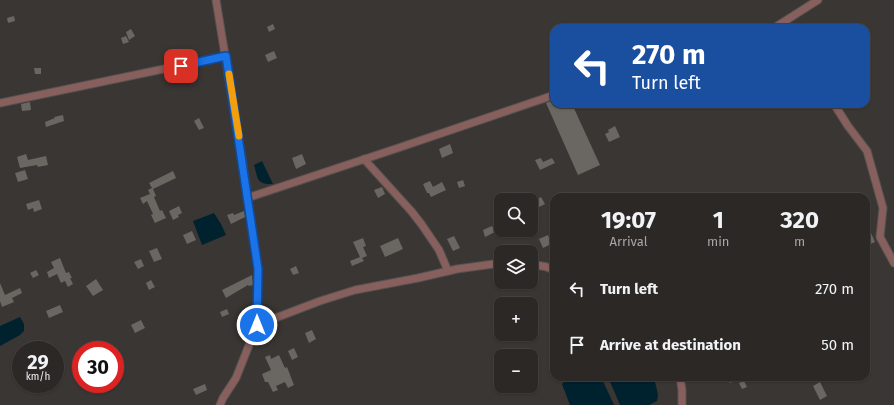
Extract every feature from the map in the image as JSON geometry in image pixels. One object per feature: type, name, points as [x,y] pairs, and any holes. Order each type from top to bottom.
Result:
[{"type":"street","points":[[216,0],[226,56],[258,269],[257,325],[236,378],[220,405]]},
{"type":"street","points":[[780,24],[818,0]]},
{"type":"street","points":[[0,103],[226,56]]},
{"type":"street","points":[[247,198],[550,96]]},
{"type":"street","points":[[837,108],[867,151],[883,208],[880,236],[894,263]]},
{"type":"street","points":[[364,159],[419,221],[438,250],[448,271]]},
{"type":"street","points":[[257,325],[320,301],[355,290],[448,271],[494,264]]},
{"type":"street","points":[[538,265],[550,268]]},
{"type":"street","points":[[680,381],[682,405]]},
{"type":"water","points":[[262,161],[273,184],[263,183],[257,177],[254,165]]},
{"type":"water","points":[[214,213],[226,235],[202,245],[193,221]]},
{"type":"water","points":[[20,317],[24,324],[24,331],[20,335],[0,346],[0,326]]},
{"type":"water","points":[[565,381],[603,381],[614,405],[570,405],[562,384]]},
{"type":"water","points":[[610,381],[655,381],[658,395],[657,401],[649,405],[620,405]]},
{"type":"building","points":[[14,16],[15,21],[8,23],[7,18]]},
{"type":"building","points":[[273,24],[275,29],[269,32],[267,27]]},
{"type":"building","points":[[131,29],[135,36],[129,40],[126,32]]},
{"type":"building","points":[[126,36],[129,42],[123,44],[121,38]]},
{"type":"building","points":[[274,51],[277,58],[268,62],[265,55]]},
{"type":"building","points":[[34,68],[41,68],[41,74],[35,74]]},
{"type":"building","points":[[30,102],[31,110],[22,111],[21,104]]},
{"type":"building","points":[[550,102],[550,108],[574,108],[600,165],[578,175],[546,103]]},
{"type":"building","points":[[63,115],[64,121],[46,127],[45,122],[55,118],[54,117]]},
{"type":"building","points":[[199,118],[204,128],[199,130],[194,121]]},
{"type":"building","points":[[615,126],[620,137],[609,142],[605,134],[609,132],[608,130]]},
{"type":"building","points":[[450,144],[453,153],[442,158],[439,149]]},
{"type":"building","points":[[26,154],[28,160],[46,156],[48,165],[20,168],[17,157]]},
{"type":"building","points":[[302,154],[306,164],[296,169],[292,158]]},
{"type":"building","points":[[541,158],[543,162],[552,158],[555,163],[540,170],[535,160]]},
{"type":"building","points":[[25,170],[28,179],[18,182],[15,173]]},
{"type":"building","points":[[173,171],[176,178],[153,189],[156,196],[154,197],[160,211],[162,210],[166,218],[155,223],[147,201],[143,204],[140,198],[150,194],[148,190],[152,188],[149,183]]},
{"type":"building","points":[[463,180],[465,186],[459,188],[457,182]]},
{"type":"building","points":[[430,181],[433,187],[442,182],[446,190],[431,197],[429,193],[427,193],[423,184]]},
{"type":"building","points":[[382,187],[385,194],[378,198],[374,190]]},
{"type":"building","points":[[541,197],[545,204],[539,207],[538,199]]},
{"type":"building","points":[[39,200],[42,209],[34,212],[33,208],[28,210],[26,204]]},
{"type":"building","points":[[179,206],[182,213],[178,215],[179,217],[173,220],[169,211]]},
{"type":"building","points":[[244,211],[245,217],[231,224],[227,215],[233,213],[234,215]]},
{"type":"building","points":[[492,226],[494,232],[485,237],[483,230]]},
{"type":"building","points":[[192,231],[196,240],[187,244],[183,235]]},
{"type":"building","points":[[870,233],[875,242],[870,244]]},
{"type":"building","points":[[548,235],[550,244],[543,248],[539,239]]},
{"type":"building","points":[[454,236],[460,248],[453,251],[447,239]]},
{"type":"building","points":[[363,238],[366,246],[363,247],[367,256],[362,258],[364,261],[352,266],[350,261],[360,257],[353,242]]},
{"type":"building","points":[[398,238],[403,249],[385,257],[380,246]]},
{"type":"building","points":[[157,248],[162,259],[154,262],[149,251]]},
{"type":"building","points":[[60,258],[66,273],[69,272],[72,278],[70,278],[73,284],[68,287],[65,281],[61,283],[57,274],[49,278],[47,272],[54,268],[51,262]]},
{"type":"building","points":[[141,259],[144,266],[138,269],[134,262]]},
{"type":"building","points":[[296,266],[299,273],[293,275],[290,269]]},
{"type":"building","points":[[36,270],[39,275],[33,278],[30,273]]},
{"type":"building","points":[[252,275],[253,285],[248,285],[226,298],[222,290]]},
{"type":"building","points":[[96,279],[103,290],[93,296],[86,286]]},
{"type":"building","points":[[151,280],[155,287],[149,290],[146,283]]},
{"type":"building","points":[[0,283],[5,295],[20,288],[22,293],[12,298],[14,302],[2,307],[0,301]]},
{"type":"building","points":[[60,305],[63,312],[49,318],[46,311]]},
{"type":"building","points":[[227,309],[229,314],[222,317],[220,312]]},
{"type":"building","points":[[141,320],[145,328],[135,333],[131,325]]},
{"type":"building","points":[[312,330],[316,339],[309,343],[305,333]]},
{"type":"building","points":[[294,348],[298,357],[292,360],[288,351]]},
{"type":"building","points":[[270,355],[271,359],[279,355],[285,368],[287,367],[294,385],[288,388],[285,382],[276,386],[278,390],[273,392],[268,382],[265,382],[262,374],[271,370],[265,357]]},
{"type":"building","points":[[744,381],[747,387],[742,389],[739,383]]},
{"type":"building","points":[[820,382],[827,396],[820,400],[813,386]]},
{"type":"building","points":[[205,384],[207,390],[196,395],[193,389]]},
{"type":"slow traffic","points":[[229,74],[239,136]]},
{"type":"route","points":[[181,66],[226,56],[258,269],[257,325]]}]
